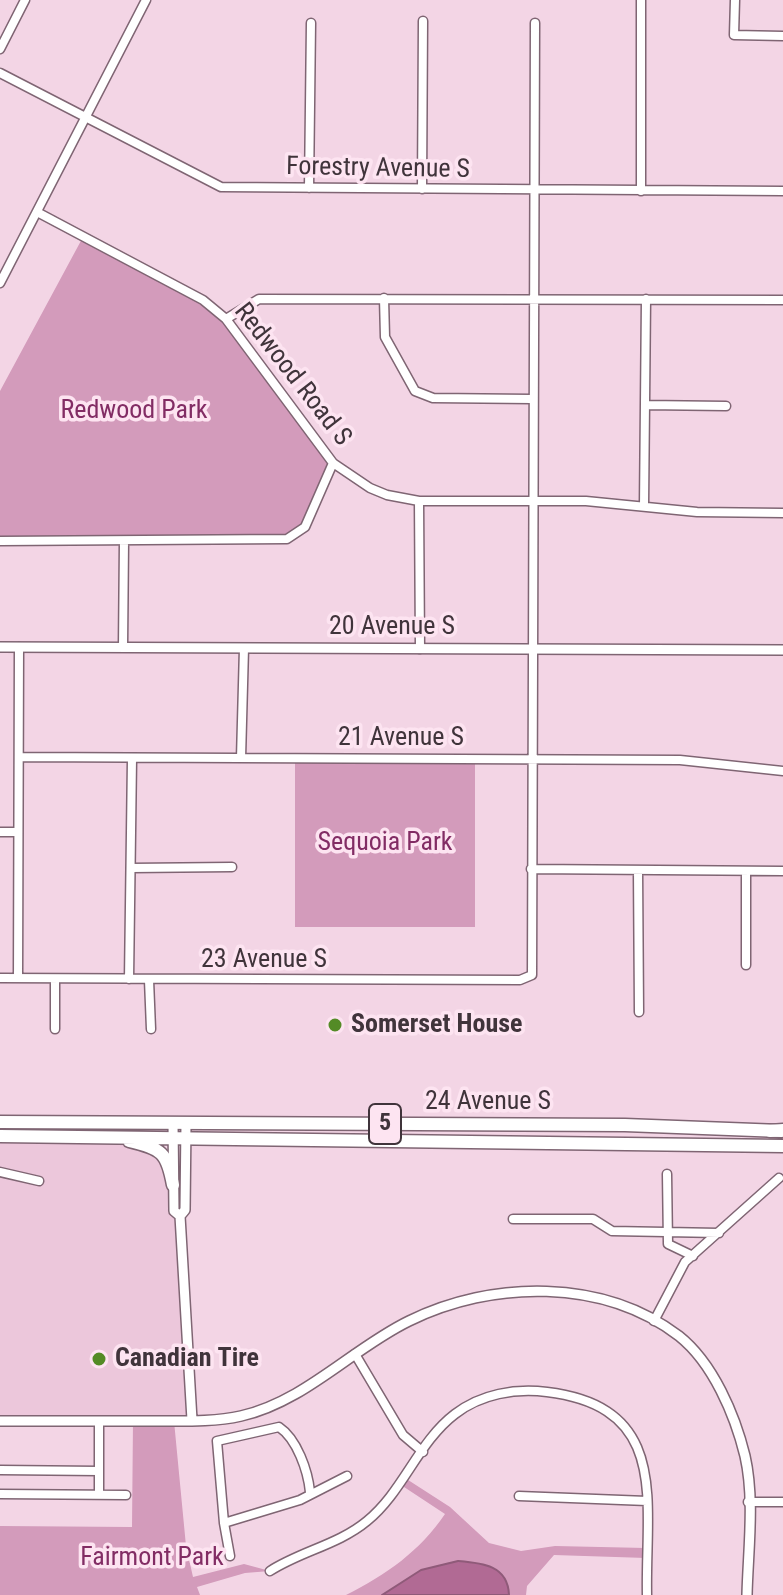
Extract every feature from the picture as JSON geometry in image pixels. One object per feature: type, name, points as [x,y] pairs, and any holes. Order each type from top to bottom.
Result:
[{"type":"main road","name":"24 Avenue S","points":[[0,1122],[625,1125],[779,1130]]},
{"type":"main road","name":"24 Avenue S","points":[[0,1136],[783,1146]]},
{"type":"main road","points":[[106,1136],[151,1146],[163,1153],[168,1160],[173,1185]]},
{"type":"street","points":[[0,49],[25,0]]},
{"type":"street","points":[[0,283],[146,0]]},
{"type":"street","points":[[641,0],[641,191]]},
{"type":"street","points":[[737,2],[734,35],[783,36]]},
{"type":"street","points":[[422,189],[423,21]]},
{"type":"street","points":[[309,188],[311,23]]},
{"type":"street","points":[[535,23],[531,869],[783,871]]},
{"type":"street","name":"Forestry Avenue S","points":[[0,73],[221,187],[783,191]]},
{"type":"street","name":"Redwood Road S","points":[[37,212],[203,300],[226,319],[333,463],[370,488],[419,501],[531,501],[644,506],[697,512],[783,513]]},
{"type":"street","points":[[384,298],[385,337],[415,391],[433,398],[532,399]]},
{"type":"street","points":[[226,319],[259,299],[783,300]]},
{"type":"street","points":[[644,506],[646,299]]},
{"type":"street","points":[[645,405],[726,406]]},
{"type":"street","points":[[0,541],[287,539],[305,527],[333,463]]},
{"type":"street","points":[[419,501],[420,649]]},
{"type":"street","points":[[123,647],[124,541]]},
{"type":"street","name":"20 Avenue S","points":[[0,647],[783,650]]},
{"type":"street","points":[[18,978],[19,647]]},
{"type":"street","points":[[241,758],[244,648]]},
{"type":"street","name":"21 Avenue S","points":[[19,757],[692,760],[783,771]]},
{"type":"street","points":[[129,979],[132,759]]},
{"type":"street","points":[[0,832],[17,832]]},
{"type":"street","points":[[131,868],[232,867]]},
{"type":"street","name":"23 Avenue S","points":[[0,978],[528,978],[534,970],[531,869]]},
{"type":"street","points":[[638,870],[639,1012]]},
{"type":"street","points":[[746,871],[746,965]]},
{"type":"street","points":[[55,979],[55,1029]]},
{"type":"street","points":[[149,980],[151,1029]]},
{"type":"street","points":[[180,1123],[185,1210],[180,1216],[192,1420]]},
{"type":"street","points":[[180,1137],[173,1185],[174,1211],[180,1216]]},
{"type":"street","points":[[0,1172],[39,1181]]},
{"type":"street","points":[[667,1174],[668,1244],[693,1256]]},
{"type":"street","points":[[654,1321],[675,1277],[693,1256],[779,1178]]},
{"type":"street","points":[[513,1219],[593,1219],[612,1231],[719,1233]]},
{"type":"street","points":[[0,1421],[99,1422],[242,1416],[278,1402],[408,1321],[457,1300],[511,1290],[612,1302],[654,1321],[681,1338],[719,1388],[746,1458],[747,1595]]},
{"type":"street","points":[[355,1354],[403,1435],[423,1452]]},
{"type":"street","points":[[270,1571],[363,1524],[393,1494],[452,1415],[476,1401],[512,1392],[561,1394],[600,1407],[631,1435],[644,1461],[647,1595]]},
{"type":"street","points":[[242,1416],[248,1434]]},
{"type":"street","points":[[99,1422],[99,1495]]},
{"type":"street","points":[[230,1556],[217,1441],[279,1427],[287,1432],[309,1476],[310,1492]]},
{"type":"street","points":[[0,1470],[99,1471]]},
{"type":"street","points":[[224,1523],[300,1500],[310,1492],[347,1476]]},
{"type":"street","points":[[0,1494],[126,1495]]},
{"type":"street","points":[[519,1496],[647,1501]]},
{"type":"street","points":[[748,1502],[783,1502]]},
{"type":"shaded area","points":[[0,1136],[106,1136],[163,1153],[173,1185],[192,1420],[0,1420]]},
{"type":"shaded area","points":[[458,1561],[484,1565],[499,1572],[508,1585],[509,1595],[382,1595],[421,1570]]},
{"type":"green space","name":"Redwood Park","points":[[83,237],[203,300],[226,319],[333,463],[309,518],[287,539],[0,541],[0,391]]},
{"type":"green space","name":"Sequoia Park","points":[[295,758],[475,758],[475,927],[295,927]]},
{"type":"green space","name":"Fairmont Park","points":[[133,1421],[174,1421],[186,1546],[193,1577],[244,1564],[270,1571],[245,1573],[197,1587],[200,1595],[0,1595],[0,1526],[132,1527]]},
{"type":"green space","points":[[405,1478],[450,1507],[489,1543],[521,1551],[555,1546],[646,1548],[646,1558],[554,1555],[527,1586],[526,1595],[346,1595],[401,1561],[425,1539],[445,1514],[401,1485]]},
{"type":"place","name":"Somerset House","points":[[335,1025]]},
{"type":"place","name":"Canadian Tire","points":[[99,1359]]}]
